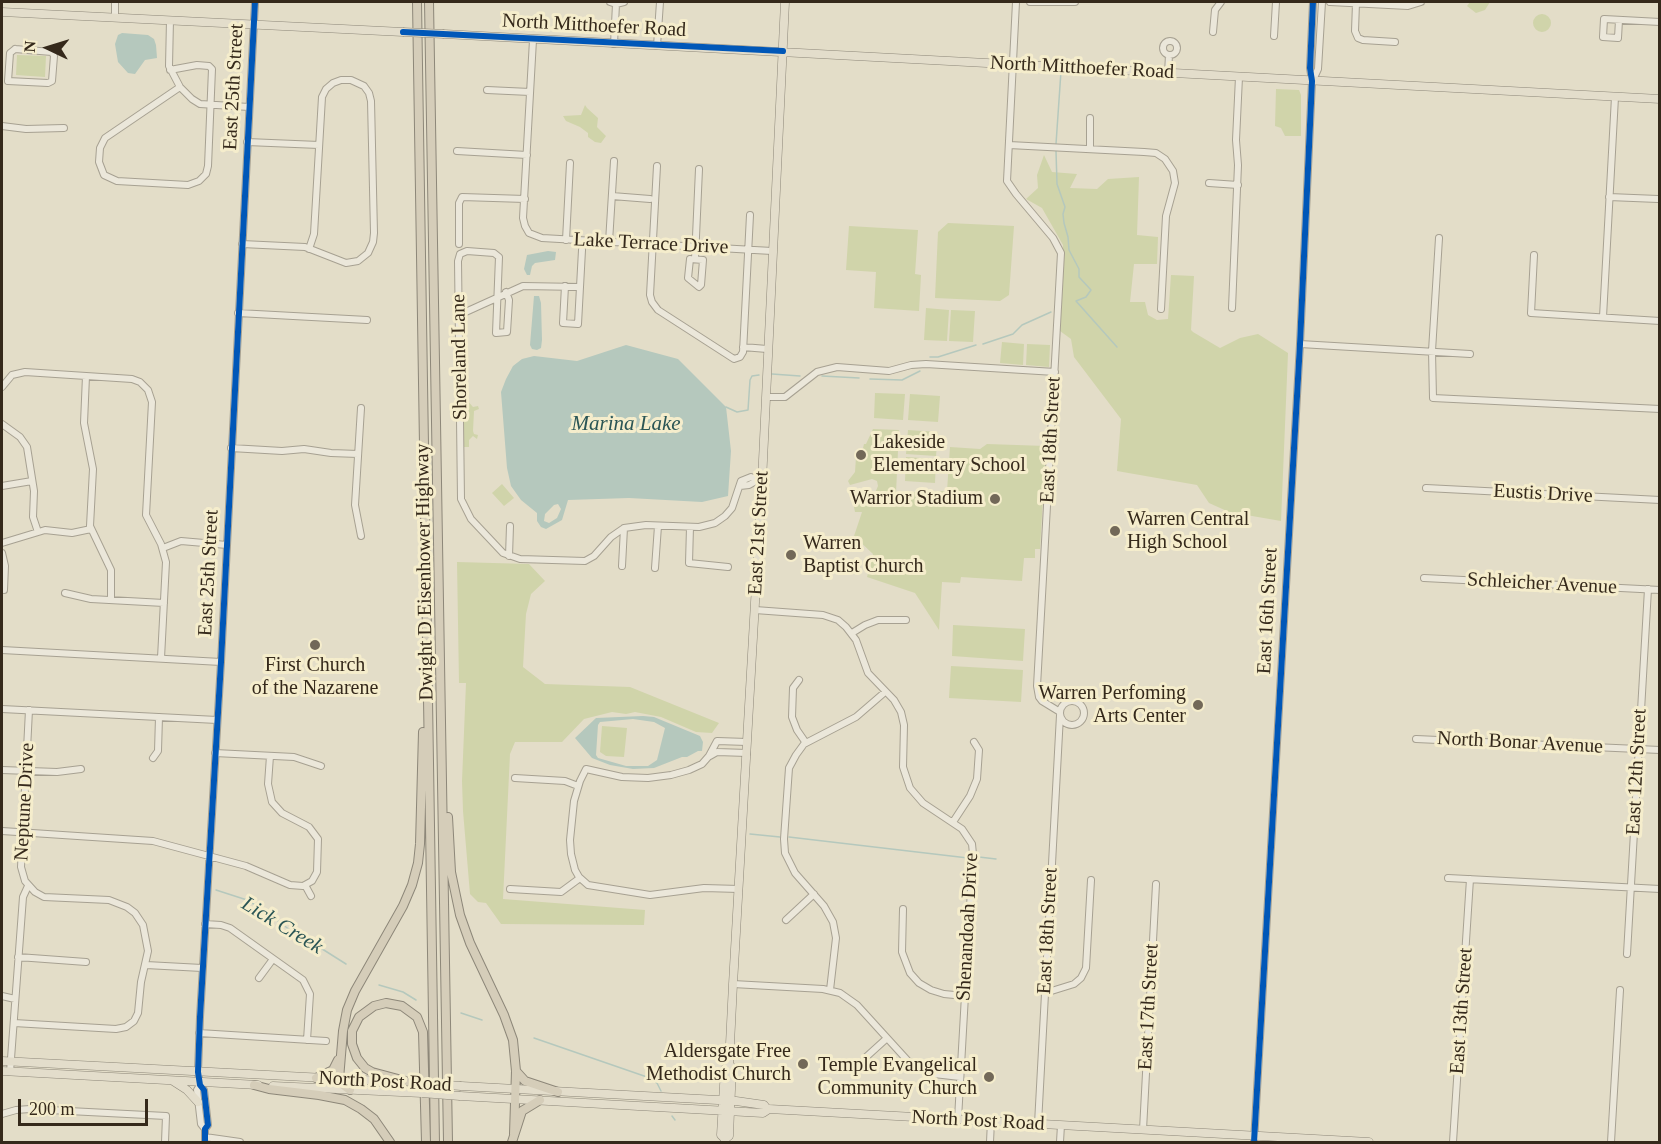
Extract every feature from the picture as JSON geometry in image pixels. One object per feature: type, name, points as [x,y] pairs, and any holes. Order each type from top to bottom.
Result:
[{"type":"highway","name":"Dwight D Eisenhower Highway","points":[[417,2],[435,1143]]},
{"type":"highway","name":"Dwight D Eisenhower Highway","points":[[429,2],[448,1143]]},
{"type":"highway","points":[[350,1090],[342,1086],[339,1079],[345,1019],[351,1000],[405,903],[418,863],[425,618]]},
{"type":"highway","points":[[440,660],[449,842],[455,892],[467,936],[508,1027],[514,1047],[516,1071],[513,1138]]},
{"type":"highway","points":[[417,1083],[372,1072],[357,1058],[352,1044],[352,1031],[359,1017],[374,1006],[386,1003],[402,1006],[417,1017],[423,1032],[426,1143]]},
{"type":"highway","points":[[316,1078],[333,1070],[337,1065],[341,1048]]},
{"type":"highway","points":[[516,1071],[525,1081],[558,1092]]},
{"type":"highway","points":[[254,1085],[345,1100],[374,1119],[390,1143]]},
{"type":"highway","points":[[513,1138],[522,1111],[540,1100]]},
{"type":"main road","name":"East 21st Street","points":[[725,1141],[729,1136],[727,1101],[732,1068],[729,1064],[755,610],[785,2]]},
{"type":"main road","name":"North Mitthoefer Road","points":[[2,12],[783,51],[1659,99]]},
{"type":"main road","name":"North Post Road","points":[[2,1061],[461,1086],[540,1100],[681,1109],[763,1113],[767,1109],[1143,1130],[1255,1139],[1369,1143]]},
{"type":"main road","name":"North Post Road","points":[[6,1071],[200,1084],[460,1096],[558,1092],[680,1098],[765,1105],[767,1109]]},
{"type":"main road","points":[[172,1081],[188,1090],[198,1102]]},
{"type":"main road","points":[[680,1098],[681,1109]]},
{"type":"street","points":[[115,18],[116,2]]},
{"type":"street","name":"East 25th Street","points":[[205,1140],[205,1129],[208,1125],[204,1090],[200,1084],[198,1072],[199,1033],[221,662],[255,2]]},
{"type":"street","points":[[614,44],[613,3],[624,2]]},
{"type":"street","points":[[657,46],[660,2]]},
{"type":"street","points":[[1016,2],[1009,145],[1156,153],[1170,166],[1175,177],[1166,216],[1161,309]]},
{"type":"street","points":[[1030,2],[1075,2]]},
{"type":"street","points":[[1213,32],[1215,10],[1221,2]]},
{"type":"street","points":[[1274,36],[1276,2]]},
{"type":"street","points":[[1312,81],[1310,68],[1314,2]]},
{"type":"street","points":[[1312,81],[1318,69],[1322,2]]},
{"type":"street","points":[[1330,2],[1408,6],[1421,2]]},
{"type":"street","points":[[1356,3],[1355,31],[1358,38],[1395,42]]},
{"type":"street","points":[[1619,20],[1659,22]]},
{"type":"street","points":[[170,21],[170,70],[180,87],[196,102],[249,107]]},
{"type":"street","points":[[459,244],[459,203],[462,197],[525,199],[533,40]]},
{"type":"street","points":[[12,50],[54,53],[51,82],[5,81],[12,50]]},
{"type":"street","points":[[1168,73],[1169,54]]},
{"type":"street","points":[[170,70],[195,65],[212,68],[207,170],[199,181],[188,185],[117,181],[103,174],[99,155],[105,138],[180,87]]},
{"type":"street","points":[[1232,308],[1239,165],[1236,140],[1239,77]]},
{"type":"street","points":[[242,244],[309,249],[348,263],[363,258],[372,246],[374,233],[369,93],[364,86],[351,80],[335,82],[328,86],[322,101],[314,234],[309,249]]},
{"type":"street","name":"East 16th Street","points":[[1255,1139],[1300,344],[1312,81]]},
{"type":"street","points":[[487,90],[530,92]]},
{"type":"street","points":[[1603,317],[1615,97]]},
{"type":"street","points":[[1090,118],[1090,149]]},
{"type":"street","points":[[2,126],[26,129],[64,128]]},
{"type":"street","points":[[247,141],[319,146]]},
{"type":"street","name":"East 18th Street","points":[[1009,145],[1007,179],[1010,187],[1053,238],[1060,253],[1037,686],[1039,697],[1049,704]]},
{"type":"street","points":[[457,151],[527,155]]},
{"type":"street","points":[[609,242],[614,161]]},
{"type":"street","points":[[566,240],[570,163]]},
{"type":"street","points":[[657,166],[650,295],[652,303],[657,309],[733,358],[741,356],[743,347],[750,215]]},
{"type":"street","points":[[695,259],[699,169]]},
{"type":"street","points":[[1209,183],[1238,185]]},
{"type":"street","points":[[612,196],[650,198]]},
{"type":"street","points":[[1610,196],[1659,199]]},
{"type":"street","name":"Lake Terrace Drive","points":[[525,199],[524,224],[531,234],[540,238],[772,250]]},
{"type":"street","points":[[1440,238],[1432,351],[1433,398],[1659,410]]},
{"type":"street","points":[[565,286],[564,324],[578,323],[582,250]]},
{"type":"street","name":"Shoreland Lane","points":[[498,296],[500,259],[498,255],[467,251],[460,254],[458,261],[461,499],[471,519],[501,551],[509,556]]},
{"type":"street","points":[[1534,255],[1531,313],[1659,321]]},
{"type":"street","points":[[459,315],[506,292],[527,285],[580,287]]},
{"type":"street","points":[[498,296],[495,332],[505,333],[509,300],[506,292]]},
{"type":"street","points":[[238,313],[367,320]]},
{"type":"street","points":[[1300,344],[1470,354]]},
{"type":"street","points":[[743,347],[767,349]]},
{"type":"street","points":[[766,397],[785,397],[817,372],[837,367],[889,370],[926,364],[1055,372]]},
{"type":"street","points":[[2,387],[8,378],[19,372],[134,379],[144,385],[150,394],[152,406],[147,519],[163,548],[166,561],[161,658]]},
{"type":"street","points":[[86,376],[84,423],[93,469],[91,529],[111,570],[111,600]]},
{"type":"street","points":[[361,408],[355,505],[361,536]]},
{"type":"street","points":[[2,424],[25,443],[34,493],[33,514],[38,532]]},
{"type":"street","points":[[231,448],[282,451],[304,449],[358,454]]},
{"type":"street","points":[[510,525],[509,556],[520,559],[585,561],[594,556],[610,537],[624,528],[642,525],[708,526],[722,519],[734,505],[741,481],[748,477],[760,480]]},
{"type":"street","points":[[2,486],[32,481]]},
{"type":"street","name":"Eustis Drive","points":[[1426,488],[1659,500]]},
{"type":"street","points":[[655,568],[658,526]]},
{"type":"street","points":[[690,527],[690,564],[728,567]]},
{"type":"street","points":[[622,566],[624,528]]},
{"type":"street","points":[[2,543],[50,529],[72,533],[91,529]]},
{"type":"street","points":[[163,548],[181,541],[226,545]]},
{"type":"street","points":[[2,553],[5,566],[4,590]]},
{"type":"street","name":"Schleicher Avenue","points":[[1424,578],[1659,590]]},
{"type":"street","name":"East 12th Street","points":[[1627,954],[1648,589]]},
{"type":"street","points":[[65,593],[91,599],[164,603]]},
{"type":"street","points":[[755,610],[825,615],[838,620],[852,633],[878,620],[906,620]]},
{"type":"street","name":"Shenandoah Drive","points":[[852,633],[866,669],[897,704],[903,719],[903,764],[909,787],[923,803],[966,833],[973,850],[958,1119]]},
{"type":"street","points":[[2,650],[221,662]]},
{"type":"street","points":[[799,680],[793,688],[792,719],[796,730],[806,743]]},
{"type":"street","points":[[830,990],[836,932],[830,914],[790,866],[784,844],[789,768],[795,755],[806,743],[856,717],[885,692]]},
{"type":"street","points":[[1049,704],[1073,701],[1079,703],[1085,712],[1081,722],[1072,725],[1060,738]]},
{"type":"street","points":[[1060,713],[1066,702]]},
{"type":"street","points":[[1049,704],[1060,713],[1064,722],[1072,725]]},
{"type":"street","points":[[2,709],[217,720]]},
{"type":"street","name":"Neptune Drive","points":[[6,1071],[11,1061],[23,897],[28,886],[22,871],[29,710]]},
{"type":"street","name":"East 18th Street","points":[[1038,1124],[1060,713]]},
{"type":"street","points":[[153,758],[158,751],[159,717]]},
{"type":"street","name":"North Bonar Avenue","points":[[1416,739],[1659,750]]},
{"type":"street","points":[[739,889],[705,888],[644,894],[588,885],[575,870],[570,852],[573,807],[578,786],[587,768],[620,777],[659,777],[702,764],[717,741],[747,742]]},
{"type":"street","points":[[953,822],[976,783],[979,750],[974,742]]},
{"type":"street","points":[[709,756],[717,752],[747,753]]},
{"type":"street","points":[[214,753],[294,757],[321,766]]},
{"type":"street","points":[[2,831],[140,839],[246,866],[288,885],[302,886],[313,880],[317,872],[318,839],[309,827],[282,813],[272,802],[268,784],[270,756]]},
{"type":"street","points":[[2,770],[57,772],[81,769]]},
{"type":"street","points":[[515,778],[565,781],[578,786]]},
{"type":"street","points":[[510,889],[561,892],[580,878]]},
{"type":"street","points":[[1448,878],[1659,890]]},
{"type":"street","name":"East 13th Street","points":[[1453,1143],[1470,879]]},
{"type":"street","points":[[1045,993],[1074,984],[1081,978],[1086,968],[1091,880]]},
{"type":"street","name":"East 17th Street","points":[[1143,1130],[1156,884]]},
{"type":"street","points":[[14,1023],[116,1029],[126,1027],[138,1013],[148,946],[143,926],[135,912],[123,904],[110,900],[44,897],[28,886]]},
{"type":"street","points":[[302,886],[311,896]]},
{"type":"street","points":[[786,920],[814,894]]},
{"type":"street","points":[[903,909],[902,952],[909,972],[919,983],[931,990],[964,996]]},
{"type":"street","points":[[205,924],[228,927],[300,978],[308,987],[310,996],[307,1040]]},
{"type":"street","points":[[18,957],[86,962]]},
{"type":"street","points":[[259,978],[273,958]]},
{"type":"street","points":[[146,965],[202,968]]},
{"type":"street","points":[[733,984],[830,990],[851,1000],[902,1056],[919,1068],[942,1076],[960,1077]]},
{"type":"street","points":[[1611,1143],[1620,990]]},
{"type":"street","points":[[2,996],[15,999]]},
{"type":"street","points":[[199,1033],[326,1041]]},
{"type":"street","points":[[862,1065],[866,1056],[886,1039]]},
{"type":"street","name":"East 25th Street","points":[[200,1084],[197,1090],[198,1102],[201,1124],[205,1129]]},
{"type":"street","points":[[2,1114],[30,1109],[166,1116],[165,1143]]},
{"type":"street","points":[[990,1143],[992,1121]]},
{"type":"street","points":[[1060,1143],[1061,1125]]},
{"type":"street","points":[[205,1140],[240,1143]]},
{"type":"green space","points":[[1470,2],[1490,2],[1485,10],[1476,13],[1467,6]]},
{"type":"green space","points":[[1538,14],[1546,14],[1551,19],[1549,30],[1538,32],[1533,27],[1533,19]]},
{"type":"green space","points":[[17,55],[46,56],[45,77],[16,75]]},
{"type":"green space","points":[[1276,89],[1299,90],[1301,136],[1285,136],[1281,128],[1275,126]]},
{"type":"green space","points":[[585,105],[598,118],[597,127],[606,136],[601,143],[595,142],[588,137],[588,133],[566,121],[563,116],[581,115]]},
{"type":"green space","points":[[1044,155],[1052,172],[1077,174],[1070,188],[1097,189],[1108,179],[1139,177],[1137,235],[1158,237],[1157,264],[1134,264],[1130,302],[1145,302],[1148,315],[1157,320],[1168,319],[1171,275],[1194,276],[1191,330],[1193,332],[1220,348],[1240,338],[1258,334],[1288,353],[1281,521],[1229,512],[1209,503],[1197,485],[1117,471],[1121,419],[1074,357],[1071,339],[1060,331],[1063,245],[1042,208],[1026,199],[1038,188],[1037,175]]},
{"type":"green space","points":[[948,223],[1014,226],[1009,295],[1000,301],[935,298],[938,232]]},
{"type":"green space","points":[[849,226],[918,230],[915,274],[921,275],[919,311],[874,308],[876,272],[846,270]]},
{"type":"green space","points":[[926,308],[949,310],[947,341],[924,340]]},
{"type":"green space","points":[[951,310],[975,311],[973,342],[949,341]]},
{"type":"green space","points":[[1002,342],[1024,344],[1023,365],[1000,363]]},
{"type":"green space","points":[[1027,344],[1050,345],[1049,367],[1026,365]]},
{"type":"green space","points":[[875,393],[905,394],[903,420],[874,418]]},
{"type":"green space","points":[[910,394],[940,396],[938,422],[908,420]]},
{"type":"green space","points":[[464,395],[468,395],[466,399],[473,407],[478,406],[479,409],[474,411],[473,431],[478,435],[477,439],[473,436],[469,440],[469,447],[464,447]]},
{"type":"green space","points":[[873,429],[899,430],[896,493],[947,491],[950,447],[980,449],[987,444],[1046,446],[1040,549],[1035,549],[1035,558],[1024,558],[1022,581],[961,577],[960,583],[942,582],[939,630],[915,593],[867,577],[873,554],[854,536],[862,512],[855,512],[852,497],[857,494],[878,494],[875,506],[885,504],[890,493],[875,493],[878,486],[877,481],[872,479],[850,485],[848,481],[855,472],[856,457],[866,444]]},
{"type":"green space","points":[[908,430],[938,432],[936,456],[906,454]]},
{"type":"green space","points":[[906,457],[936,459],[935,483],[905,481]]},
{"type":"green space","points":[[502,484],[514,498],[504,506],[492,493]]},
{"type":"green space","points":[[457,562],[529,564],[545,581],[531,594],[526,614],[523,667],[545,684],[630,687],[719,723],[712,733],[696,732],[661,717],[635,712],[626,714],[612,712],[584,719],[562,742],[515,742],[510,754],[503,899],[645,910],[644,925],[501,924],[486,903],[478,902],[470,894],[462,781],[466,683],[459,683]]},
{"type":"green space","points":[[953,625],[1025,629],[1023,661],[952,656]]},
{"type":"green space","points":[[951,666],[1023,670],[1021,702],[949,698]]},
{"type":"green space","points":[[602,726],[627,728],[624,757],[606,756],[600,752]]},
{"type":"water","points":[[122,33],[148,35],[154,39],[156,45],[157,58],[145,60],[135,74],[128,73],[118,62],[115,44],[118,35]]},
{"type":"water","points":[[548,251],[556,252],[555,260],[535,263],[530,275],[527,275],[524,269],[527,255]]},
{"type":"water","points":[[534,296],[539,296],[541,303],[542,340],[541,348],[537,350],[532,349],[530,345]]},
{"type":"water","name":"Marina Lake","points":[[626,345],[678,359],[726,407],[731,451],[728,496],[702,502],[629,498],[568,500],[562,520],[546,529],[541,527],[537,521],[537,513],[521,500],[511,486],[507,468],[501,392],[513,366],[522,359],[534,356],[577,361]],"holes":[[[558,504],[561,509],[557,518],[549,523],[544,521],[545,514],[554,505]]]},
{"type":"water","points":[[654,717],[700,736],[703,742],[702,751],[654,768],[633,769],[610,765],[592,758],[575,738],[596,718]],"holes":[[[633,719],[654,722],[665,728],[657,760],[648,766],[626,766],[598,758],[596,755],[600,722]]]},
{"type":"waterway","points":[[1056,144],[1061,71]]},
{"type":"waterway","points":[[1056,151],[1057,184],[1065,207],[1063,214],[1069,250],[1079,269],[1079,277],[1091,290],[1086,297],[1076,301],[1117,347]]},
{"type":"waterway","points":[[983,344],[1013,334],[1022,325],[1051,312]]},
{"type":"waterway","points":[[930,357],[938,357],[976,345]]},
{"type":"waterway","points":[[870,379],[902,380],[920,371]]},
{"type":"waterway","points":[[772,374],[800,376]]},
{"type":"waterway","points":[[726,407],[737,412],[748,410],[750,380],[752,376],[759,375]]},
{"type":"waterway","points":[[822,376],[859,378]]},
{"type":"waterway","points":[[750,834],[780,837]]},
{"type":"waterway","points":[[789,837],[968,858]]},
{"type":"waterway","points":[[979,857],[996,859]]},
{"type":"waterway","name":"Lick Creek","points":[[216,890],[247,900],[299,937],[308,940],[346,964]]},
{"type":"waterway","name":"Lick Creek","points":[[379,985],[403,992],[416,1000]]},
{"type":"waterway","name":"Lick Creek","points":[[461,1013],[482,1020]]},
{"type":"waterway","name":"Lick Creek","points":[[534,1038],[647,1077],[657,1083],[661,1091]]},
{"type":"waterway","name":"Lick Creek","points":[[672,1116],[675,1120]]},
{"type":"cycle path","points":[[205,1142],[205,1129],[208,1125],[204,1090],[200,1085],[198,1072],[200,1017],[255,2]]},
{"type":"cycle path","points":[[1254,1142],[1300,344],[1312,81],[1310,68],[1313,2]]},
{"type":"cycle path","points":[[403,32],[783,51]]},
{"type":"place","name":"Lakeside Elementary School","points":[[861,455]]},
{"type":"place","name":"Warrior Stadium","points":[[995,499]]},
{"type":"place","name":"Warren Central High School","points":[[1115,531]]},
{"type":"place","name":"Warren Baptist Church","points":[[791,555]]},
{"type":"place","name":"First Church of the Nazarene","points":[[315,645]]},
{"type":"place","name":"Warren Perfoming Arts Center","points":[[1198,705]]},
{"type":"place","name":"Aldersgate Free Methodist Church","points":[[803,1064]]},
{"type":"place","name":"Temple Evangelical Community Church","points":[[989,1077]]}]
